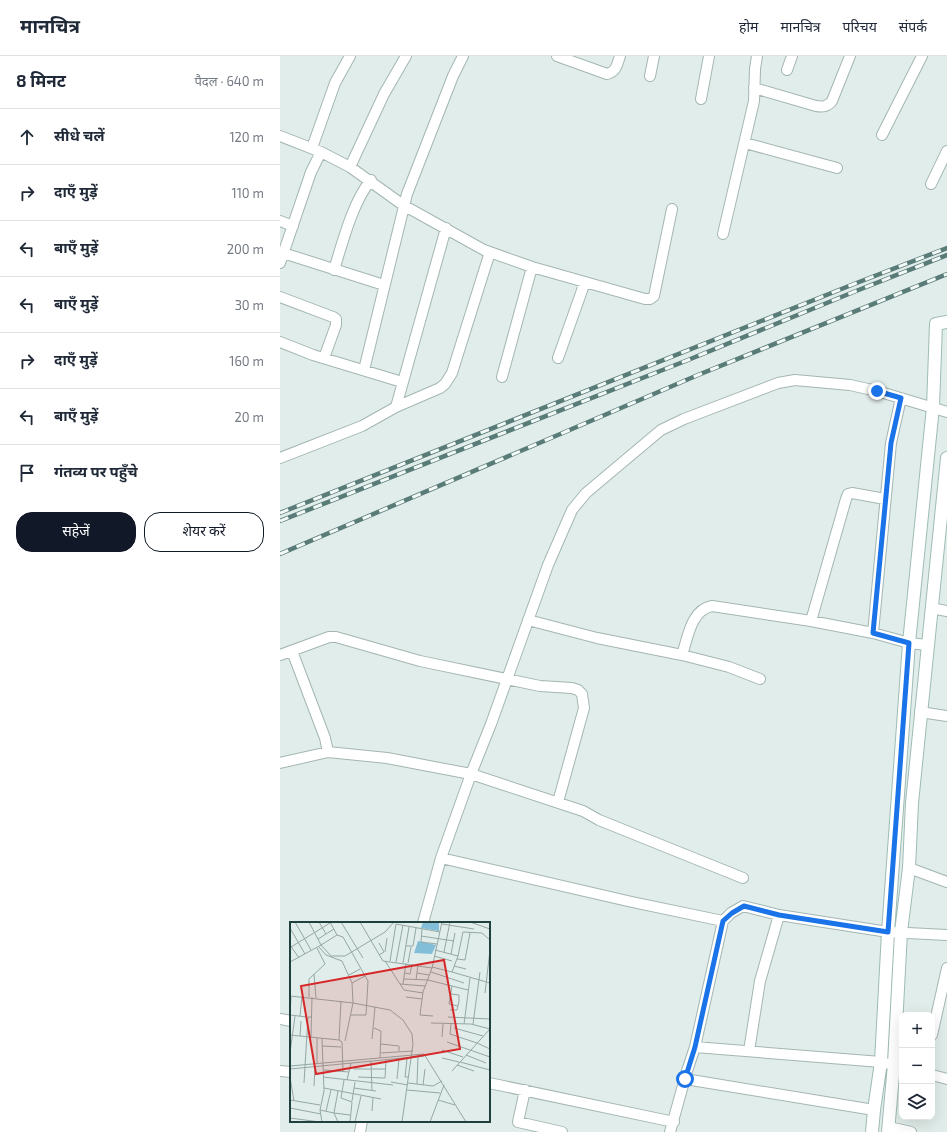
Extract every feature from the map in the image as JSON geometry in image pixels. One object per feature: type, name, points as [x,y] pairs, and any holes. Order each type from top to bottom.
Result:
[{"type":"street","points":[[280,263],[311,172],[335,83],[350,56]]},
{"type":"street","points":[[350,167],[384,94],[406,56]]},
{"type":"street","points":[[364,370],[402,215],[403,205],[453,76],[464,56]]},
{"type":"street","points":[[557,56],[607,74],[612,73],[616,68],[620,56]]},
{"type":"street","points":[[650,76],[654,56]]},
{"type":"street","points":[[702,99],[709,56]]},
{"type":"street","points":[[723,234],[754,101],[757,56]]},
{"type":"street","points":[[787,70],[792,56]]},
{"type":"street","points":[[754,88],[816,106],[828,106],[832,101],[850,56]]},
{"type":"street","points":[[882,135],[922,56]]},
{"type":"street","points":[[280,136],[317,150],[350,167],[371,180],[403,205],[490,252],[532,267],[645,300],[654,296],[672,209]]},
{"type":"street","points":[[745,143],[838,168]]},
{"type":"street","points":[[931,184],[947,151]]},
{"type":"street","points":[[334,270],[351,218],[364,188],[371,180]]},
{"type":"street","points":[[280,221],[293,226]]},
{"type":"street","points":[[396,407],[446,228]]},
{"type":"street","points":[[280,458],[362,426],[396,407],[440,388],[445,384],[449,379],[490,252]]},
{"type":"street","points":[[284,253],[384,285]]},
{"type":"street","points":[[502,377],[532,267]]},
{"type":"street","points":[[558,358],[585,282]]},
{"type":"street","points":[[280,297],[336,319],[336,325],[324,358]]},
{"type":"street","points":[[872,1132],[881,1062],[888,932],[909,643],[942,323]]},
{"type":"street","points":[[280,342],[324,358],[402,382]]},
{"type":"street","points":[[423,922],[441,858],[471,774],[492,724],[528,620],[572,510],[586,493],[661,430],[684,419],[778,382],[795,380],[850,385],[947,412]]},
{"type":"street","points":[[873,633],[891,443],[901,398]]},
{"type":"street","points":[[911,1132],[888,1130],[898,1066],[901,932],[909,868],[912,803],[931,608],[945,508],[947,458]]},
{"type":"street","points":[[811,621],[848,494],[852,492],[885,499]]},
{"type":"street","points":[[682,655],[696,616],[707,607],[718,606],[811,621],[873,633],[909,643],[928,645]]},
{"type":"street","points":[[931,608],[947,611]]},
{"type":"street","points":[[528,620],[597,638],[682,655],[729,667],[760,679]]},
{"type":"street","points":[[280,655],[329,637],[336,637],[420,661],[540,686],[572,688],[578,690],[582,694],[584,708],[558,802]]},
{"type":"street","points":[[292,650],[325,738],[328,752]]},
{"type":"street","points":[[920,712],[947,716]]},
{"type":"street","points":[[280,763],[328,752],[387,758],[471,774],[583,811],[599,820],[743,878]]},
{"type":"street","points":[[441,858],[632,902],[723,921]]},
{"type":"street","points":[[909,868],[947,882]]},
{"type":"street","points":[[670,1132],[695,1047],[723,921],[732,913],[744,906],[779,915],[888,932],[947,935]]},
{"type":"street","points":[[749,1051],[760,981],[779,915]]},
{"type":"street","points":[[935,1022],[947,968]]},
{"type":"street","points":[[280,1019],[290,1021]]},
{"type":"street","points":[[695,1047],[881,1062],[898,1066]]},
{"type":"street","points":[[280,1071],[290,1072]]},
{"type":"street","points":[[935,1076],[947,1079]]},
{"type":"street","points":[[685,1079],[874,1110]]},
{"type":"street","points":[[490,1084],[525,1090],[674,1122]]},
{"type":"street","points":[[514,1132],[518,1122],[525,1090]]},
{"type":"street","points":[[360,1132],[362,1122]]},
{"type":"street","points":[[518,1122],[562,1132]]},
{"type":"railway","points":[[280,513],[947,248]]},
{"type":"railway","points":[[280,521],[688,360],[947,255]]},
{"type":"railway","points":[[280,554],[698,375],[947,274]]},
{"type":"route","points":[[685,1079],[695,1047],[723,921],[737,909],[744,906],[779,915],[888,932],[909,643],[873,633],[891,443],[901,398],[877,391]]}]
